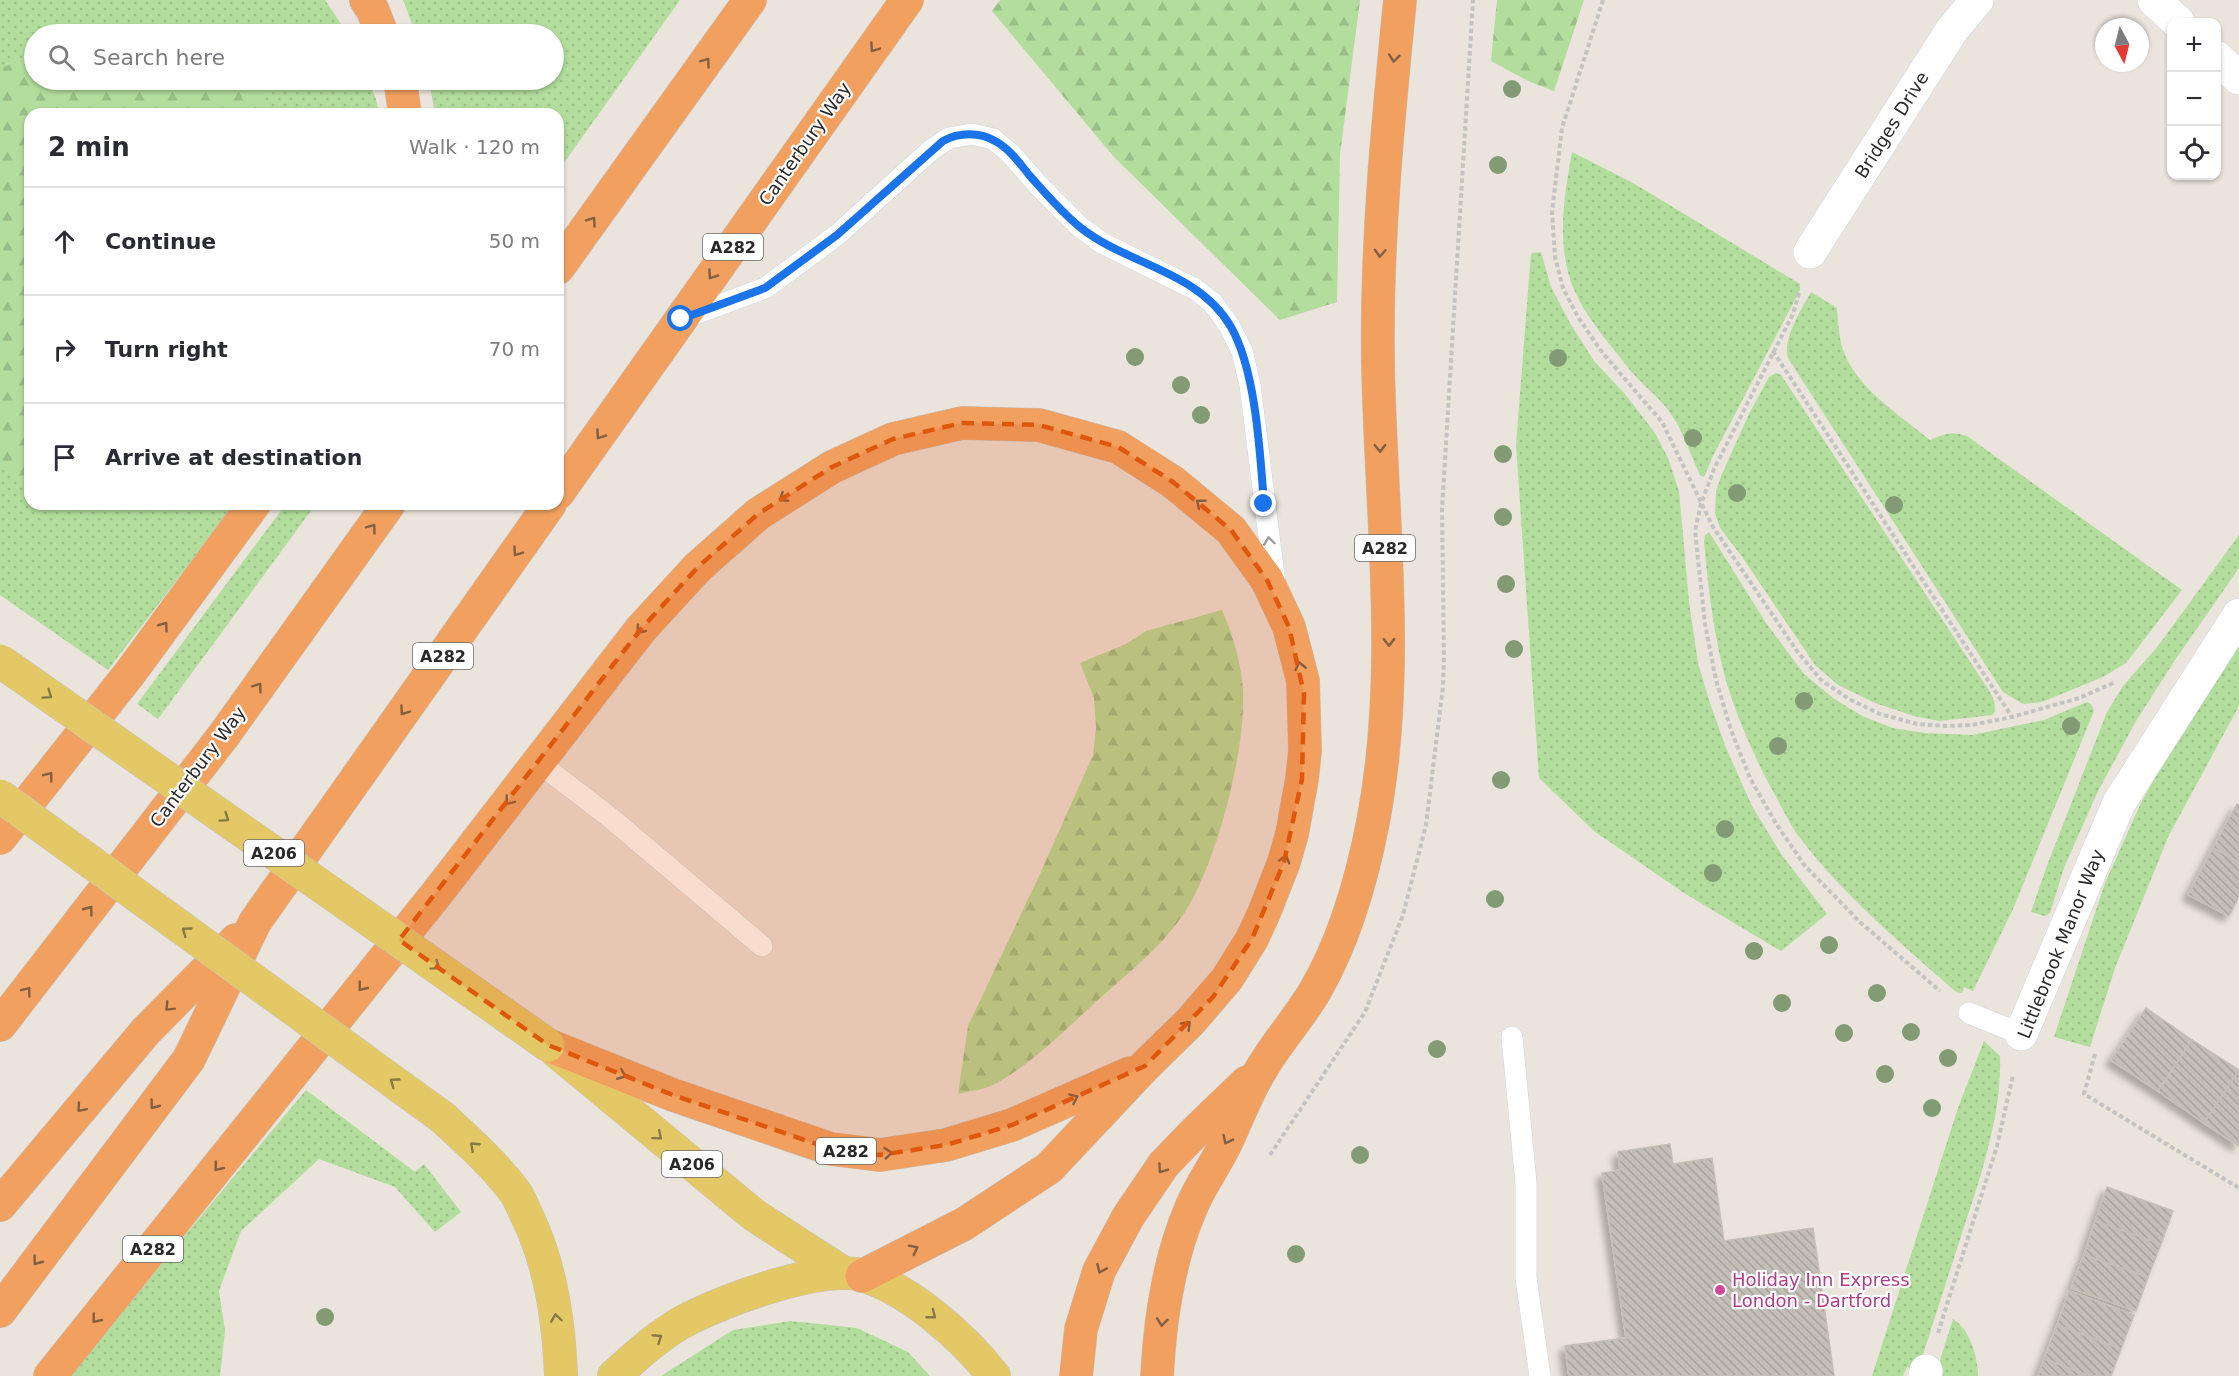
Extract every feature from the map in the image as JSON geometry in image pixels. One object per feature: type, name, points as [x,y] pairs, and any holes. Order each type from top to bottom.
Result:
[{"type":"highway","points":[[366,0],[378,24]]},
{"type":"highway","points":[[564,260],[750,0]]},
{"type":"highway","name":"Canterbury Way","points":[[564,485],[907,0]]},
{"type":"highway","name":"A282","points":[[1157,1376],[1163,1310],[1179,1242],[1195,1200],[1215,1165],[1262,1068],[1315,990],[1339,939],[1354,897],[1373,824],[1383,761],[1389,653],[1381,462],[1378,311],[1386,144],[1400,0]]},
{"type":"highway","points":[[401,90],[404,108]]},
{"type":"highway","name":"A282","points":[[51,1376],[438,892],[641,629],[698,567],[758,514],[832,466],[893,439],[962,423],[1039,425],[1118,447],[1173,482],[1224,524],[1254,559],[1277,599],[1289,627],[1300,664],[1305,710],[1302,779],[1284,862],[1252,939],[1227,979],[1190,1022],[1145,1066],[1049,1168],[964,1224],[852,1274]]},
{"type":"highway","points":[[0,838],[130,673],[250,510]]},
{"type":"highway","name":"Canterbury Way","points":[[0,1025],[224,735],[385,510]]},
{"type":"highway","name":"A282","points":[[0,1205],[146,1031],[255,921],[546,510]]},
{"type":"highway","name":"A282","points":[[0,1311],[189,1059],[255,921]]},
{"type":"highway","name":"A282","points":[[548,1045],[673,1095],[831,1149],[880,1155],[946,1145],[1012,1125],[1145,1066]]},
{"type":"highway","name":"A282","points":[[1076,1376],[1082,1329],[1099,1271],[1128,1218],[1164,1164],[1262,1068]]},
{"type":"main road","name":"A206","points":[[0,661],[548,1045],[754,1215],[852,1274]]},
{"type":"main road","points":[[0,796],[442,1117],[481,1153],[516,1194],[540,1242],[552,1293],[560,1349],[561,1376]]},
{"type":"main road","points":[[614,1376],[651,1343],[689,1318],[741,1296],[787,1282],[852,1274],[889,1287],[920,1306],[953,1331],[977,1354],[994,1376]]},
{"type":"street","name":"Bridges Drive","points":[[1810,252],[1952,30],[1977,0]]},
{"type":"street","points":[[2154,0],[2174,18]]},
{"type":"street","points":[[2221,61],[2239,78]]},
{"type":"street","name":"Littlebrook Manor Way","points":[[2021,1034],[2119,803],[2239,615]]},
{"type":"lane","points":[[681,319],[765,288],[837,235],[943,141],[966,134],[993,140],[1010,153],[1079,226],[1102,243],[1195,289],[1213,303],[1230,327],[1242,351],[1250,385],[1277,599]]},
{"type":"lane","points":[[539,763],[612,819],[762,946]]},
{"type":"lane","points":[[1969,1013],[2021,1034]]},
{"type":"lane","points":[[1512,1036],[1526,1184],[1526,1278],[1540,1376]]},
{"type":"path","points":[[1603,0],[1562,128],[1552,212],[1555,257],[1563,288],[1578,317],[1601,351],[1662,422],[1713,527],[1797,651],[1821,680],[1849,699],[1880,714],[1917,724],[1972,725],[2012,717],[2079,698],[2116,682]]},
{"type":"path","points":[[1810,252],[1793,314],[1714,469],[1701,504],[1695,531],[1705,624],[1716,680],[1731,730],[1750,778],[1775,822],[1805,866],[1861,924],[1969,1013]]},
{"type":"path","points":[[1773,351],[2012,717]]},
{"type":"path","name":"Littlebrook Manor Way","points":[[1925,1373],[1997,1146],[2021,1034]]},
{"type":"path","points":[[2095,1054],[2084,1094],[2239,1188]]},
{"type":"highlighted area","points":[[962,423],[1039,425],[1118,447],[1173,482],[1231,530],[1267,580],[1289,627],[1304,694],[1302,779],[1284,862],[1252,939],[1213,997],[1145,1066],[1012,1125],[946,1145],[880,1155],[831,1149],[673,1095],[548,1045],[399,940],[641,629],[698,567],[758,514],[832,467],[893,439]]},
{"type":"green space","points":[[0,0],[325,0],[341,24],[24,24],[24,90],[372,90],[378,108],[24,108],[24,510],[230,510],[108,670],[0,595]]},
{"type":"green space","points":[[403,0],[680,0],[564,163],[564,108],[434,108],[431,90],[564,90],[564,24],[412,24]]},
{"type":"green space","points":[[1000,0],[1360,0],[1340,154],[1337,302],[1280,320],[1114,157],[992,11]]},
{"type":"green space","points":[[1497,0],[1584,0],[1554,91],[1528,81],[1491,61]]},
{"type":"green space","points":[[24,58],[24,90],[263,90],[267,108],[24,108],[24,484],[0,461],[0,69]]},
{"type":"green space","points":[[1572,152],[1633,183],[1800,284],[1800,290],[1704,477],[1700,475],[1669,410],[1635,376],[1606,340],[1584,309],[1573,287],[1563,237],[1564,203]]},
{"type":"green space","points":[[1541,252],[1551,287],[1570,323],[1594,361],[1625,394],[1655,433],[1668,458],[1679,491],[1689,602],[1698,663],[1710,703],[1726,748],[1752,806],[1781,854],[1827,914],[1781,951],[1684,893],[1594,831],[1539,778],[1516,445],[1531,253]]},
{"type":"green space","points":[[1811,292],[1837,308],[1843,350],[1849,364],[1880,400],[1930,440],[1948,434],[1967,436],[2182,590],[2126,663],[2103,677],[2042,702],[2023,704],[2003,692],[1788,358],[1790,333]]},
{"type":"green space","points":[[1776,373],[1781,375],[1990,692],[1995,709],[1993,715],[1939,721],[1914,716],[1875,703],[1838,685],[1815,665],[1743,558],[1720,528],[1715,513],[1716,491],[1722,474],[1749,414],[1769,377]]},
{"type":"green space","points":[[282,510],[312,510],[158,719],[137,704]]},
{"type":"green space","points":[[1709,532],[1766,623],[1804,674],[1833,698],[1862,716],[1893,728],[1925,733],[1972,735],[2044,720],[2087,702],[2091,704],[2094,711],[2013,909],[1973,991],[1964,987],[1962,993],[1956,992],[1854,900],[1817,859],[1790,822],[1754,753],[1726,681],[1707,576],[1704,541],[1705,535]]},
{"type":"green space","points":[[2239,535],[2239,568],[2136,721],[2097,793],[2064,868],[2050,913],[2045,916],[2031,912],[2107,712],[2123,686],[2158,646]]},
{"type":"green space","points":[[1222,610],[1232,636],[1241,671],[1243,705],[1241,734],[1236,766],[1219,832],[1209,863],[1185,912],[1151,952],[1042,1051],[1018,1070],[993,1085],[958,1094],[968,1026],[1093,755],[1096,728],[1094,698],[1080,663],[1126,644],[1146,631]]},
{"type":"green space","points":[[2239,640],[2239,706],[2169,835],[2115,968],[2090,1047],[2054,1037],[2105,883],[2141,803],[2192,710]]},
{"type":"green space","points":[[1984,1041],[2000,1056],[1998,1100],[1994,1122],[1977,1188],[1918,1370],[1907,1367],[1903,1376],[1872,1376],[1958,1108]]},
{"type":"green space","points":[[306,1090],[415,1172],[424,1164],[461,1212],[435,1232],[395,1187],[319,1159],[241,1231],[219,1291],[225,1331],[220,1376],[68,1376]]},
{"type":"green space","points":[[1953,1319],[1964,1330],[1972,1344],[1978,1376],[1935,1376]]},
{"type":"green space","points":[[791,1321],[857,1328],[908,1352],[930,1376],[661,1376],[733,1330]]},
{"type":"building","points":[[2237,804],[2239,805],[2239,862],[2213,848]]},
{"type":"building","points":[[2213,848],[2239,862],[2239,897],[2229,916],[2188,895]]},
{"type":"building","points":[[2146,1008],[2192,1040],[2158,1091],[2111,1060]]},
{"type":"building","points":[[2192,1040],[2239,1070],[2204,1123],[2158,1091]]},
{"type":"building","points":[[2239,1070],[2239,1146],[2204,1123]]},
{"type":"building","name":"Holiday Inn Express London - Dartford","points":[[1670,1144],[1673,1164],[1712,1158],[1724,1241],[1813,1228],[1834,1376],[1569,1376],[1565,1346],[1626,1338],[1602,1173],[1620,1170],[1618,1152]]},
{"type":"building","points":[[2107,1187],[2173,1211],[2161,1244],[2095,1221]]},
{"type":"building","points":[[2095,1221],[2161,1244],[2148,1277],[2084,1255]]},
{"type":"building","points":[[2084,1255],[2148,1277],[2136,1311],[2071,1288]]},
{"type":"building","points":[[2069,1291],[2134,1315],[2121,1349],[2057,1325]]},
{"type":"building","points":[[2057,1325],[2121,1349],[2111,1376],[2090,1376],[2044,1359]]},
{"type":"building","points":[[2044,1359],[2090,1376],[2038,1376]]},
{"type":"place","name":"Holiday Inn Express London - Dartford","points":[[1720,1290]]},
{"type":"route","points":[[681,319],[765,288],[837,235],[943,141],[966,134],[982,136],[1002,146],[1064,212],[1090,235],[1184,282],[1206,297],[1222,314],[1242,351],[1246,364],[1253,403],[1264,504]]}]
